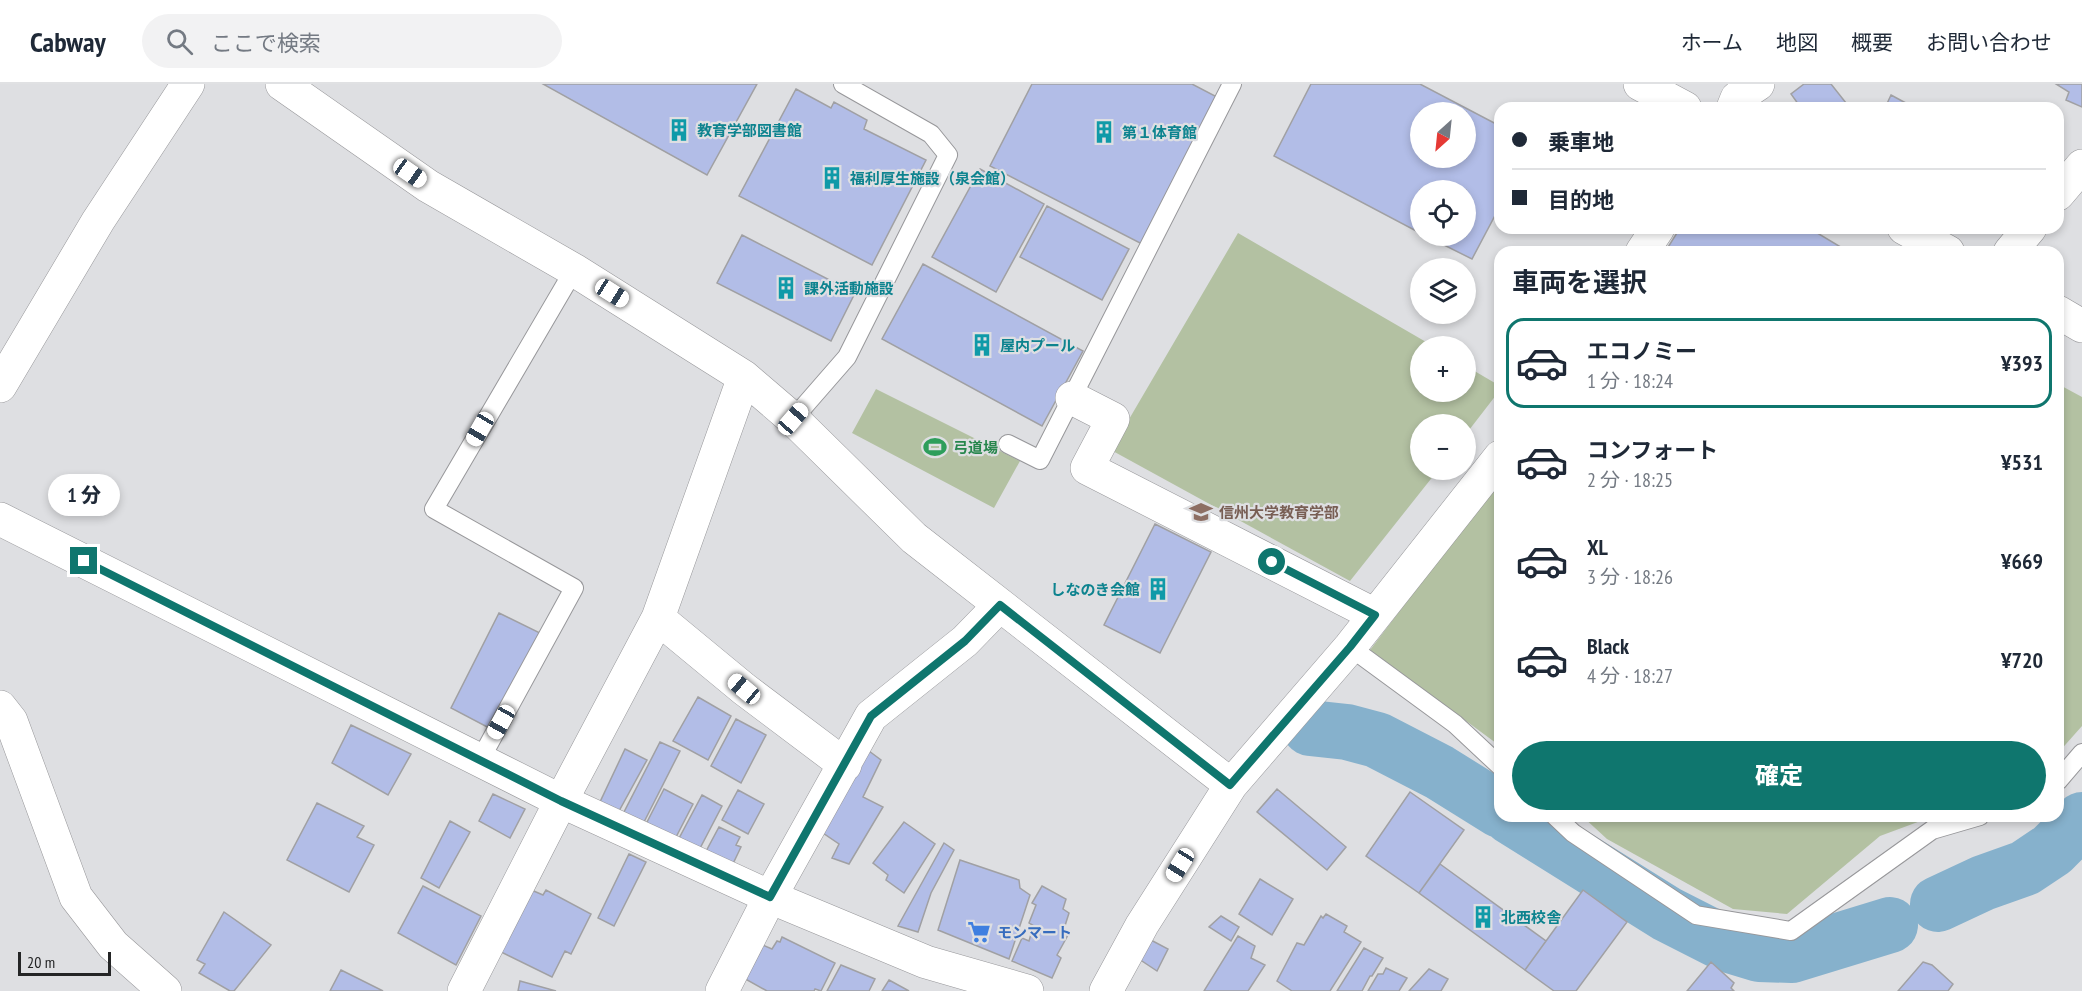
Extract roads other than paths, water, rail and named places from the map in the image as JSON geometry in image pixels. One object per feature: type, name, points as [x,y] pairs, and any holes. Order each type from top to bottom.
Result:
[{"type":"main road","points":[[0,386],[98,221],[188,84]]},
{"type":"main road","points":[[282,84],[428,186],[574,270],[744,377],[793,419],[914,538],[1230,785]]},
{"type":"main road","points":[[1640,84],[1674,102]]},
{"type":"main road","points":[[1736,102],[1758,84]]},
{"type":"main road","points":[[2064,187],[2082,165]]},
{"type":"main road","points":[[1915,234],[1937,246]]},
{"type":"main road","points":[[2015,246],[2025,234]]},
{"type":"main road","points":[[2064,316],[2082,326]]},
{"type":"main road","points":[[464,991],[658,618],[744,377]]},
{"type":"main road","points":[[1072,398],[1113,419],[1087,468],[1375,615]]},
{"type":"main road","points":[[1106,991],[1142,925],[1230,785],[1350,647],[1494,465]]},
{"type":"main road","points":[[0,519],[561,801],[770,897],[926,962],[1027,991]]},
{"type":"main road","points":[[722,991],[770,897],[871,716],[965,641],[1000,605]]},
{"type":"main road","points":[[658,618],[744,689],[845,765]]},
{"type":"main road","points":[[0,707],[11,721],[76,897],[113,945],[165,991]]},
{"type":"lane","points":[[793,419],[847,357],[948,154],[931,134],[843,84]]},
{"type":"lane","points":[[1008,444],[1040,460],[1232,84]]},
{"type":"lane","points":[[480,760],[574,588],[434,509],[574,270]]},
{"type":"lane","points":[[1350,647],[1455,724],[1494,760]]},
{"type":"lane","points":[[2064,774],[2082,753]]},
{"type":"lane","points":[[1561,822],[1573,833],[1696,915],[1791,931],[1932,830],[1959,822]]},
{"type":"waterway","points":[[1310,728],[1347,732],[1377,740],[1439,772],[1494,806]]},
{"type":"waterway","points":[[1938,904],[1983,883],[2025,868],[2052,850],[2082,820]]},
{"type":"waterway","points":[[1520,822],[1667,914],[1726,944],[1759,954],[1792,955],[1890,925]]},
{"type":"place","name":"教育学部図書館","points":[[679,130]]},
{"type":"place","name":"第１体育館","points":[[1104,132]]},
{"type":"place","name":"福利厚生施設（泉会館）","points":[[832,178]]},
{"type":"place","name":"課外活動施設","points":[[786,288]]},
{"type":"place","name":"屋内プール","points":[[982,345]]},
{"type":"place","name":"弓道場","points":[[935,447]]},
{"type":"place","name":"信州大学教育学部","points":[[1201,512]]},
{"type":"place","name":"しなのき会館","points":[[1158,589]]},
{"type":"place","name":"北西校舎","points":[[1483,917]]},
{"type":"place","name":"モンマート","points":[[979,932]]}]
